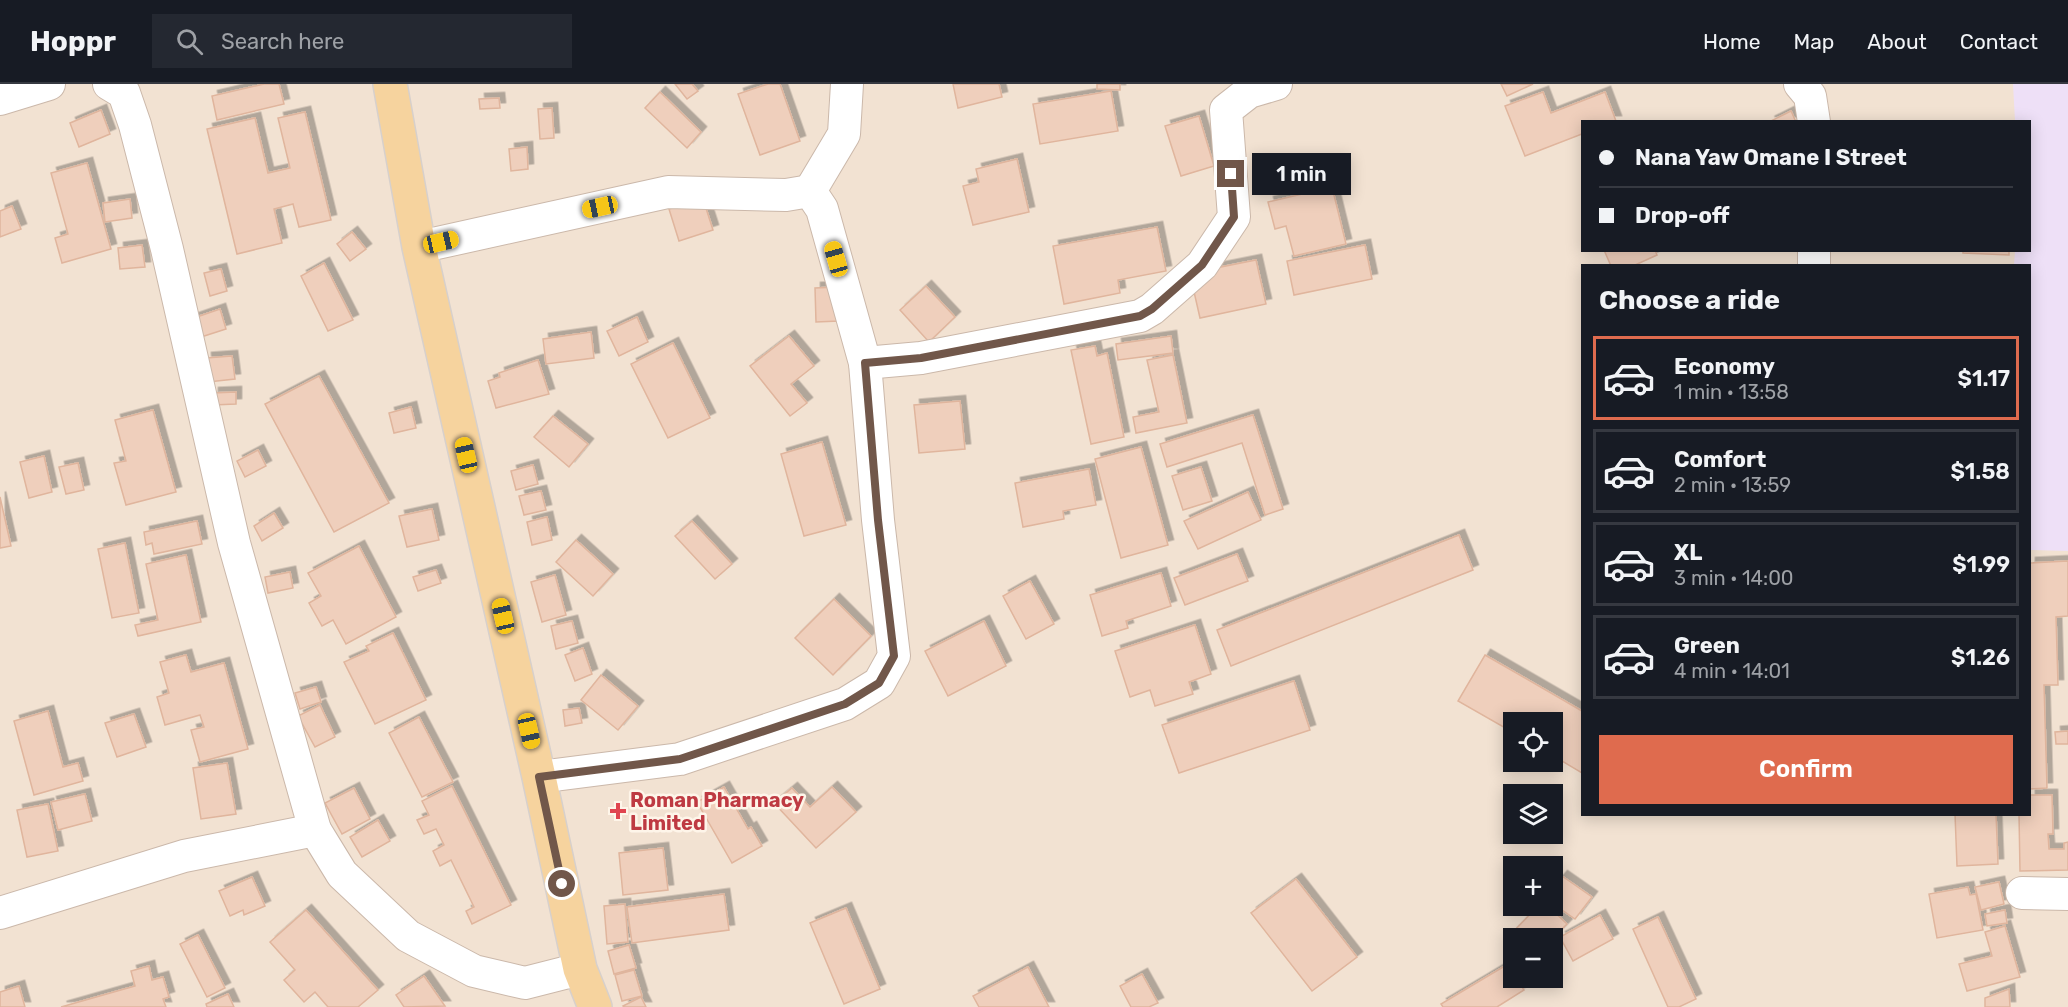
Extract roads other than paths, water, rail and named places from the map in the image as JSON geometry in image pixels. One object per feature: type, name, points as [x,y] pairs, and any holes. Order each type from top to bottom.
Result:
[{"type":"main road","points":[[390,84],[419,247],[580,969],[595,1007]]},
{"type":"street","points":[[0,99],[49,84]]},
{"type":"street","points":[[109,84],[124,93],[135,125],[167,249],[234,543],[315,830],[342,874],[408,936],[474,971],[525,983],[580,969]]},
{"type":"street","points":[[419,247],[668,192],[786,195],[810,191],[844,134],[847,84]]},
{"type":"street","points":[[865,363],[921,358],[1140,316],[1152,309],[1202,265],[1234,217],[1226,110],[1249,92],[1276,84]]},
{"type":"street","points":[[1800,84],[1810,96],[1814,120]]},
{"type":"street","points":[[539,777],[680,759],[845,704],[879,683],[894,656],[878,520],[865,363],[822,210],[810,191]]},
{"type":"street","points":[[0,913],[184,856],[315,830]]},
{"type":"street","points":[[2022,893],[2068,894]]},
{"type":"place","name":"Roman Pharmacy Limited","points":[[618,811]]}]
